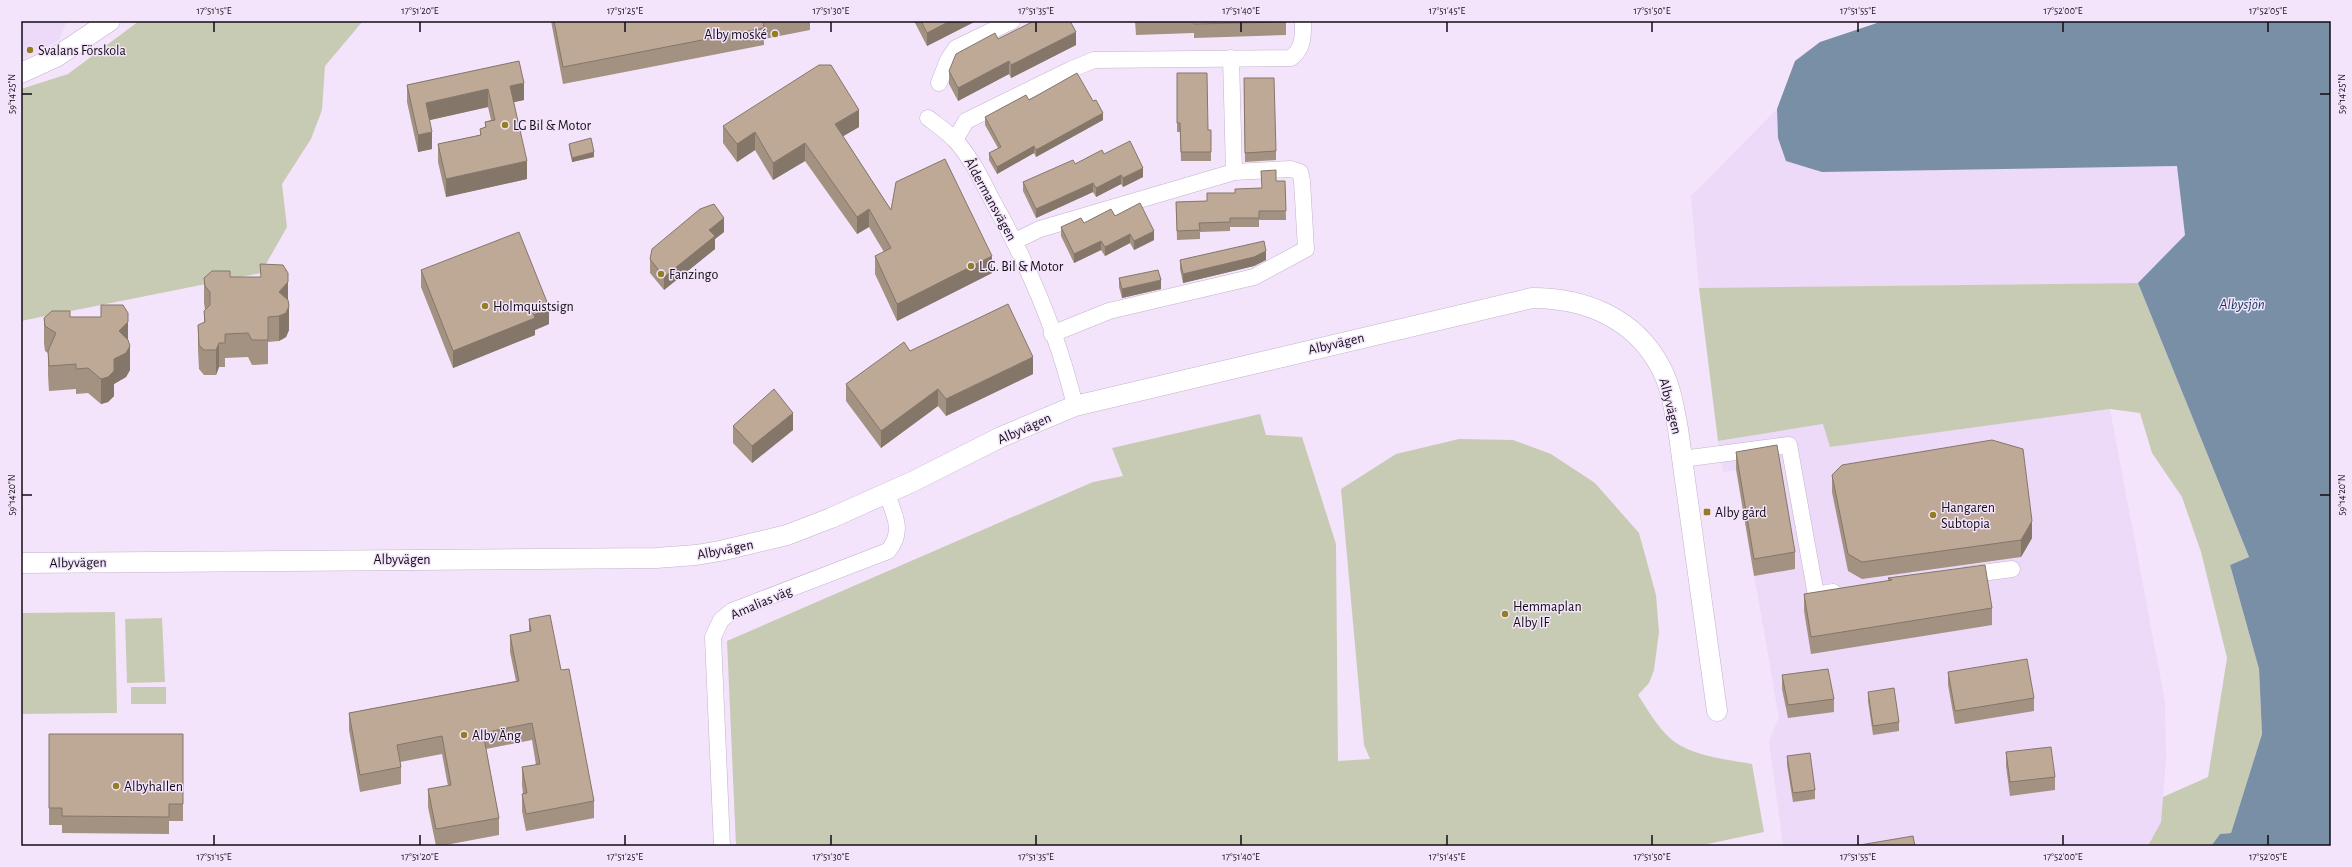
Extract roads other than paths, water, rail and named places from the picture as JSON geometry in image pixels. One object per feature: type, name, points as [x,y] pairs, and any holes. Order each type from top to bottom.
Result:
[{"type":"street","points":[[21,73],[56,57],[110,21]]},
{"type":"street","points":[[939,83],[948,60],[956,48],[1012,21]]},
{"type":"street","points":[[955,140],[966,121],[1072,69],[1094,60],[1291,58],[1297,53],[1303,43],[1303,21]]},
{"type":"street","points":[[1231,58],[1234,172]]},
{"type":"street","name":"Åldermansvägen","points":[[928,118],[955,140],[969,157],[1015,241],[1052,334],[1070,384],[1075,406]]},
{"type":"street","points":[[1015,241],[1040,229],[1234,172],[1291,169],[1300,172],[1302,181],[1306,249],[1254,277],[1109,311],[1052,334]]},
{"type":"street","name":"Albyvägen","points":[[21,563],[656,558],[696,556],[756,544],[787,535],[831,518],[886,492],[914,481],[1001,437],[1075,406],[1532,298],[1552,298],[1590,306],[1614,317],[1637,335],[1661,367],[1671,392],[1682,459],[1717,711]]},
{"type":"street","points":[[1682,459],[1789,445],[1816,595],[1847,591]]},
{"type":"street","name":"Amalias väg","points":[[722,846],[714,681],[713,637],[716,628],[721,620],[732,612],[888,551],[895,542],[899,530],[886,492]]},
{"type":"street","points":[[1949,578],[2012,569]]},
{"type":"water","name":"Albysjön","points":[[1883,21],[2331,21],[2331,846],[2211,846],[2220,834],[2231,833],[2262,734],[2259,669],[2230,565],[2249,557],[2138,283],[2185,235],[2177,166],[1822,172],[1786,161],[1778,138],[1777,109],[1795,61],[1820,42]]},
{"type":"place","name":"Alby moské","points":[[775,34]]},
{"type":"place","name":"Svalans Förskola","points":[[30,50]]},
{"type":"place","name":"LG Bil & Motor","points":[[505,125]]},
{"type":"place","name":"L.G. Bil & Motor","points":[[971,266]]},
{"type":"place","name":"Fanzingo","points":[[661,274]]},
{"type":"place","name":"Holmquistsign","points":[[485,306]]},
{"type":"place","name":"Alby gård","points":[[1707,512]]},
{"type":"place","name":"Hangaren Subtopia","points":[[1933,515]]},
{"type":"place","name":"Hemmaplan Alby IF","points":[[1505,614]]},
{"type":"place","name":"Alby Äng","points":[[464,735]]},
{"type":"place","name":"Albyhallen","points":[[116,786]]}]
